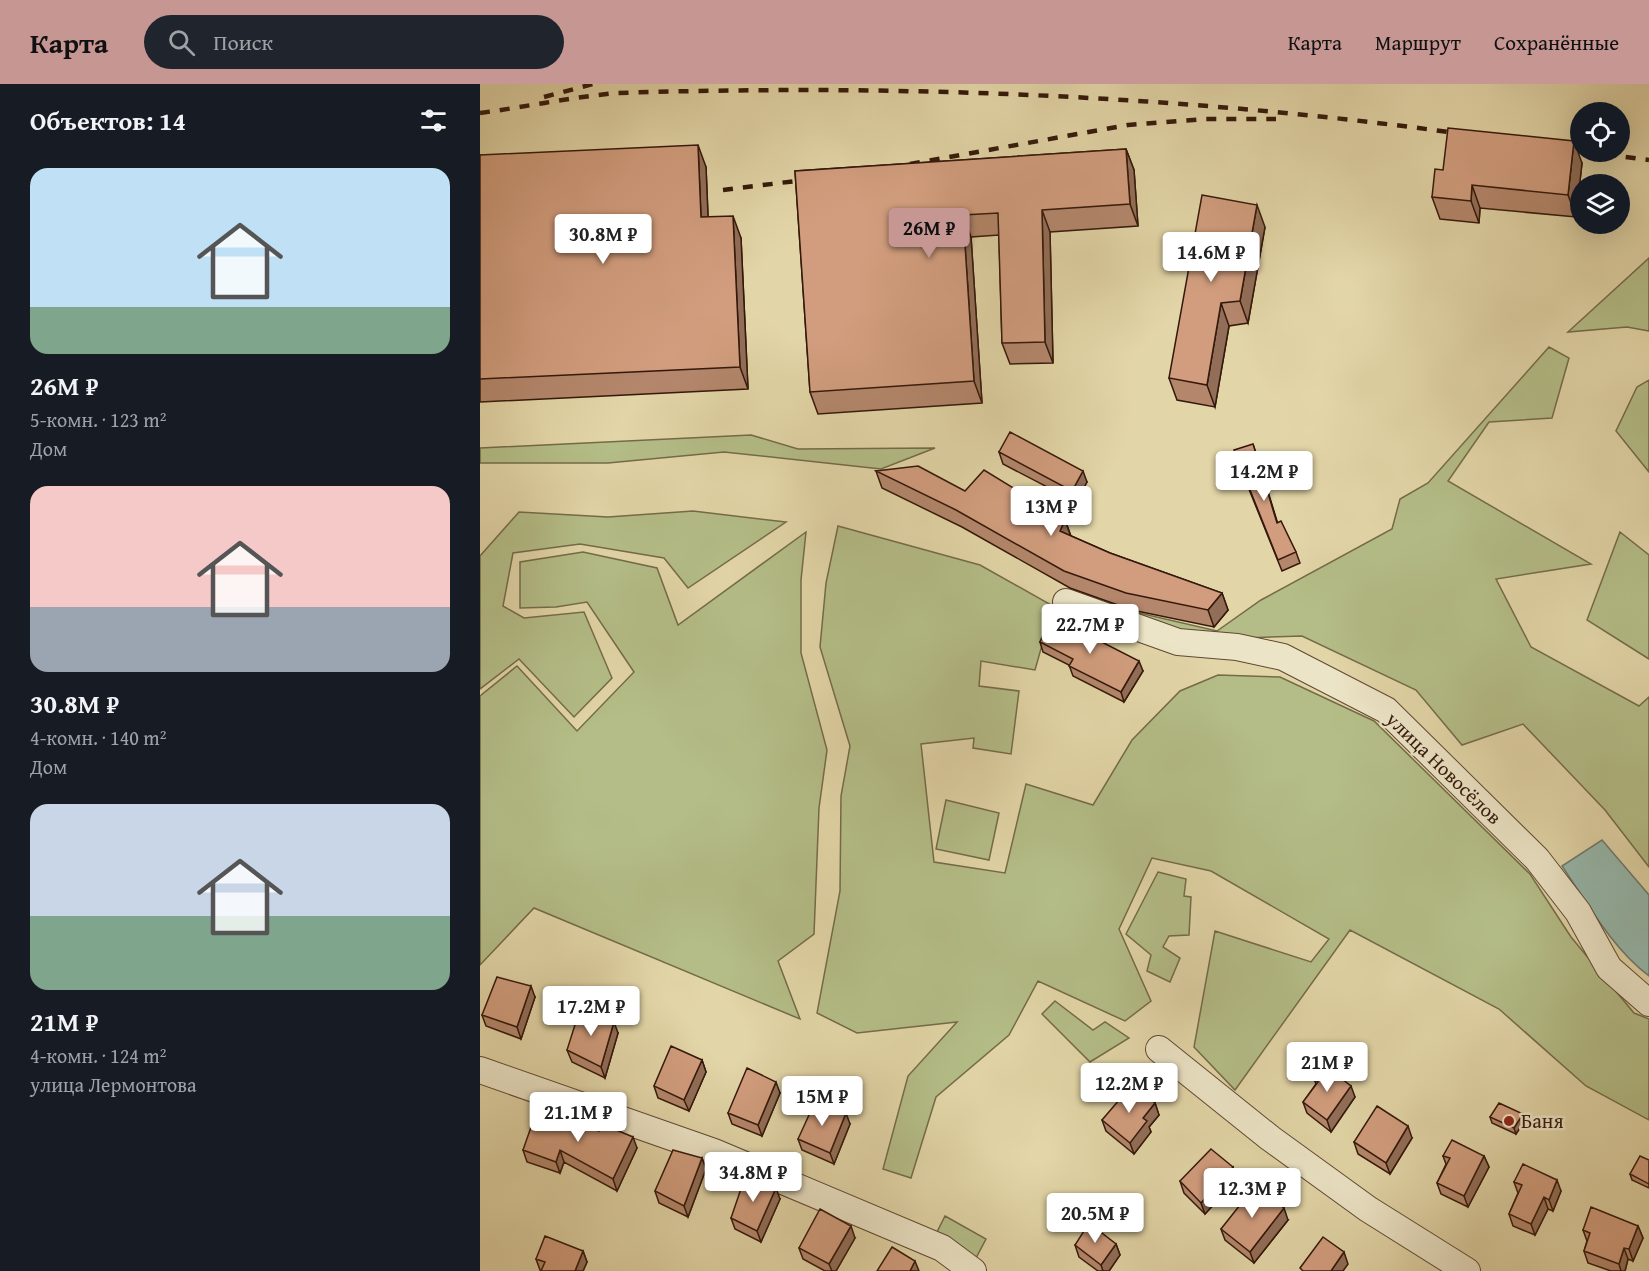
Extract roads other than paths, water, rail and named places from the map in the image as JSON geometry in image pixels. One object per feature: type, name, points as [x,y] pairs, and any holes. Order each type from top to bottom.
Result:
[{"type":"street","name":"улица Новосёлов","points":[[1066,602],[1178,642],[1237,647],[1284,657],[1386,710],[1537,859],[1578,912],[1609,968],[1649,1004]]},
{"type":"street","points":[[1159,1049],[1270,1138],[1359,1202],[1467,1271]]},
{"type":"street","points":[[480,1070],[714,1152],[944,1260],[973,1271]]},
{"type":"water","points":[[1602,840],[1649,895],[1649,976],[1612,939],[1562,866]]},
{"type":"railway","points":[[544,97],[593,84]]},
{"type":"railway","points":[[480,113],[617,93],[829,90],[935,92],[1147,102],[1252,110],[1463,134]]},
{"type":"railway","points":[[910,164],[1128,125],[1206,119],[1276,119]]},
{"type":"railway","points":[[1630,158],[1649,160]]},
{"type":"railway","points":[[723,190],[812,179]]},
{"type":"place","name":"Баня","points":[[1509,1121]]}]
